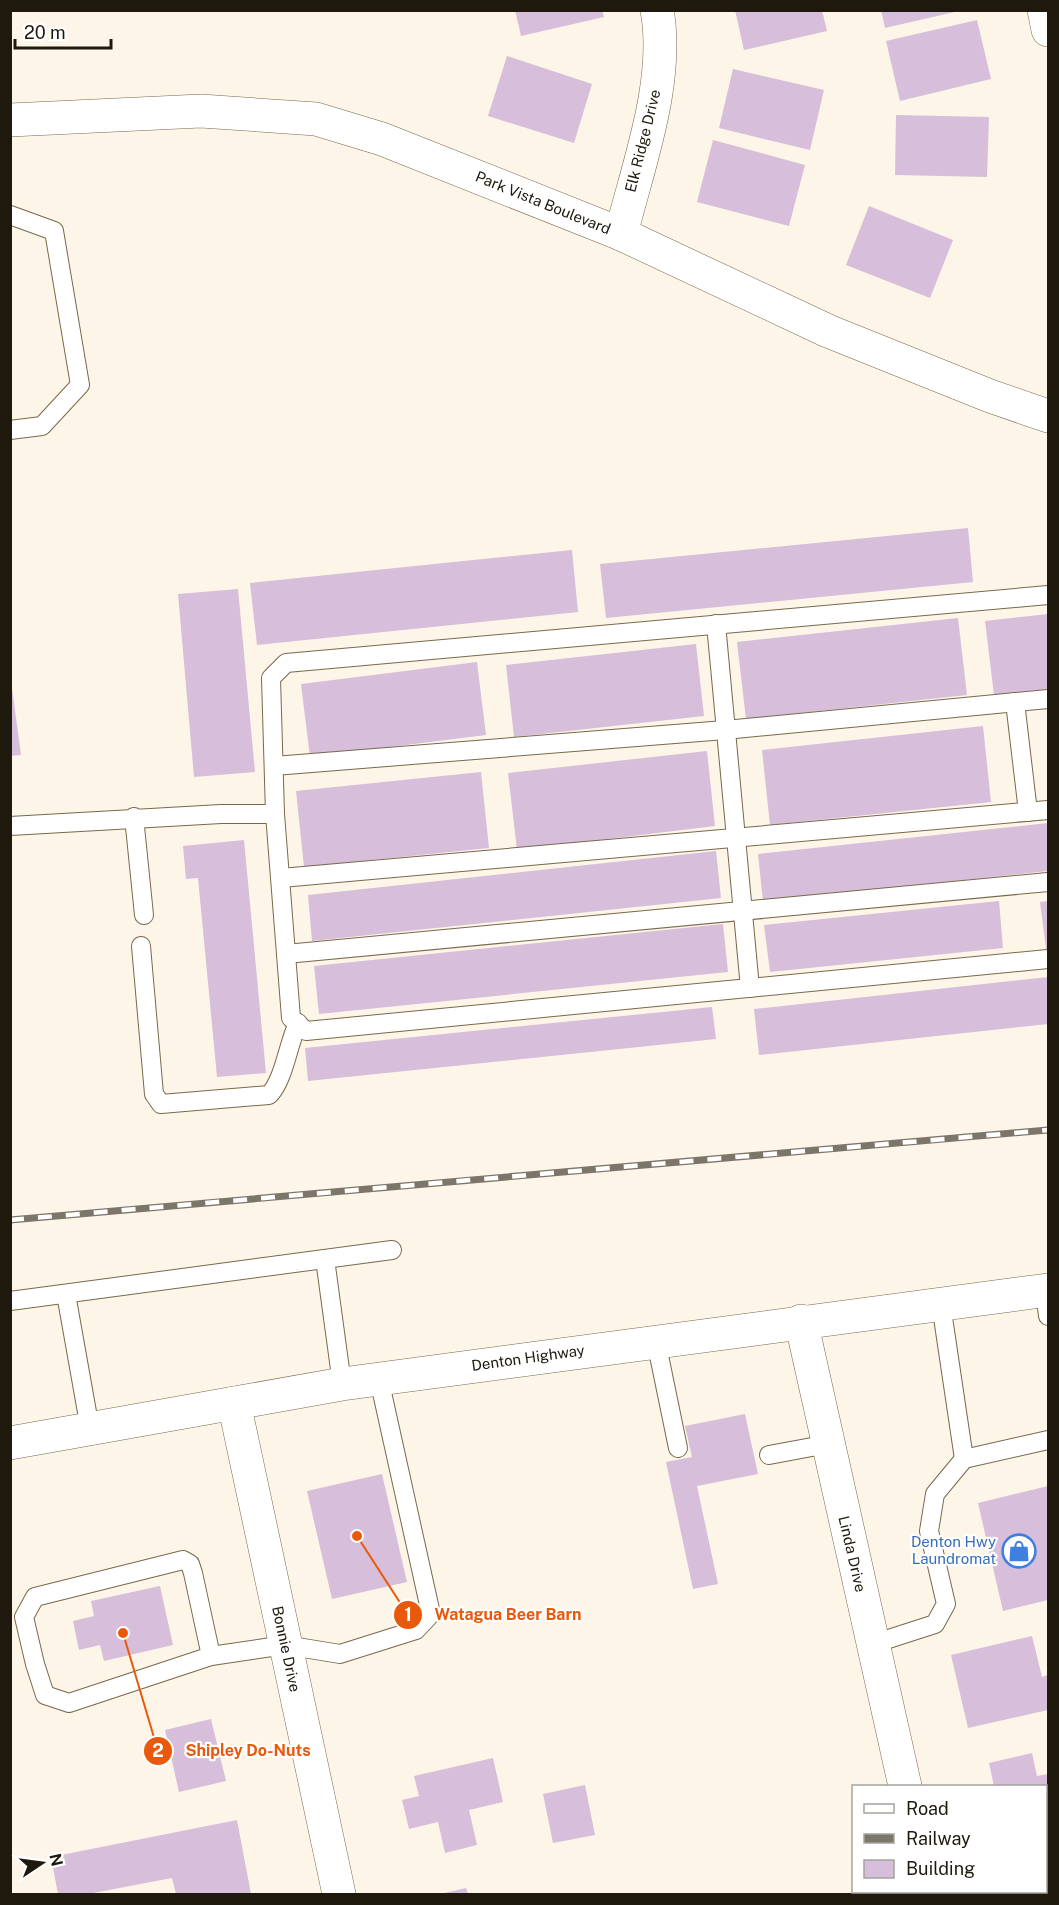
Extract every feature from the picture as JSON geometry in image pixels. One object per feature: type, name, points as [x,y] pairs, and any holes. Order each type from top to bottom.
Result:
[{"type":"street","name":"Elk Ridge Drive","points":[[621,234],[658,85],[659,23],[657,10]]},
{"type":"street","points":[[1044,10],[1048,30]]},
{"type":"street","name":"Park Vista Boulevard","points":[[10,120],[201,111],[316,119],[382,139],[621,234],[828,331],[990,396],[1048,416]]},
{"type":"street","name":"Denton Highway","points":[[10,1443],[342,1384],[941,1304],[1047,1299]]},
{"type":"street","name":"Linda Drive","points":[[801,1321],[905,1785]]},
{"type":"street","name":"Bonnie Drive","points":[[234,1403],[339,1894]]},
{"type":"lane","points":[[10,215],[54,231],[80,385],[42,426],[10,430]]},
{"type":"lane","points":[[1048,595],[286,663],[271,678],[275,814],[291,1018],[306,1031],[1048,959]]},
{"type":"lane","points":[[716,624],[750,988]]},
{"type":"lane","points":[[274,766],[725,730],[1048,699]]},
{"type":"lane","points":[[1015,702],[1028,812]]},
{"type":"lane","points":[[280,878],[1048,810]]},
{"type":"lane","points":[[10,826],[237,813],[275,814]]},
{"type":"lane","points":[[134,818],[144,915]]},
{"type":"lane","points":[[286,954],[742,913],[1048,882]]},
{"type":"lane","points":[[141,946],[154,1094],[161,1104],[269,1095],[277,1087],[289,1042],[298,1023]]},
{"type":"lane","points":[[10,1301],[392,1250]]},
{"type":"lane","points":[[325,1259],[342,1384]]},
{"type":"lane","points":[[66,1294],[90,1429]]},
{"type":"lane","points":[[941,1304],[964,1459]]},
{"type":"lane","points":[[656,1341],[678,1448]]},
{"type":"lane","points":[[211,1656],[193,1573],[189,1564],[183,1560],[35,1597],[24,1617],[45,1695],[69,1703],[211,1656],[285,1645],[340,1654],[416,1630],[431,1614],[379,1379]]},
{"type":"lane","points":[[873,1644],[934,1624],[946,1604],[929,1530],[934,1494],[964,1459],[1048,1440]]},
{"type":"lane","points":[[769,1455],[828,1444]]},
{"type":"building","points":[[515,10],[602,10],[604,17],[521,36]]},
{"type":"building","points":[[735,10],[822,10],[827,31],[744,50]]},
{"type":"building","points":[[881,10],[959,10],[959,11],[885,28]]},
{"type":"building","points":[[977,20],[991,79],[900,101],[886,41]]},
{"type":"building","points":[[507,56],[592,84],[574,143],[488,116]]},
{"type":"building","points":[[733,69],[824,90],[810,150],[719,128]]},
{"type":"building","points":[[896,115],[989,117],[987,177],[895,175]]},
{"type":"building","points":[[713,140],[805,165],[789,226],[697,202]]},
{"type":"building","points":[[869,206],[953,240],[930,298],[846,265]]},
{"type":"building","points":[[968,528],[973,582],[606,618],[600,564]]},
{"type":"building","points":[[572,550],[578,612],[257,645],[250,583]]},
{"type":"building","points":[[238,589],[255,772],[194,777],[178,594]]},
{"type":"building","points":[[1048,614],[1048,689],[994,695],[985,621]]},
{"type":"building","points":[[958,618],[967,695],[746,719],[737,642]]},
{"type":"building","points":[[696,644],[704,716],[514,737],[506,665]]},
{"type":"building","points":[[477,662],[486,735],[310,757],[301,684]]},
{"type":"building","points":[[10,673],[21,755],[10,756]]},
{"type":"building","points":[[983,726],[991,802],[770,825],[762,750]]},
{"type":"building","points":[[707,751],[715,826],[517,850],[508,773]]},
{"type":"building","points":[[481,772],[489,848],[304,867],[296,791]]},
{"type":"building","points":[[1048,823],[1048,871],[763,902],[758,854]]},
{"type":"building","points":[[244,840],[266,1073],[217,1077],[198,878],[186,879],[183,846]]},
{"type":"building","points":[[716,851],[721,898],[312,941],[308,895]]},
{"type":"building","points":[[999,901],[1003,948],[770,972],[764,925]]},
{"type":"building","points":[[1048,901],[1048,949],[1046,949],[1040,902]]},
{"type":"building","points":[[723,924],[728,972],[319,1014],[314,966]]},
{"type":"building","points":[[1048,977],[1048,1024],[759,1055],[754,1009]]},
{"type":"building","points":[[712,1007],[716,1039],[308,1081],[305,1048]]},
{"type":"building","points":[[745,1414],[758,1474],[697,1486],[718,1584],[693,1589],[666,1462],[692,1457],[685,1426]]},
{"type":"building","points":[[382,1474],[407,1582],[332,1599],[307,1491]]},
{"type":"building","name":"Denton Hwy Laundromat","points":[[1048,1486],[1048,1600],[1003,1611],[978,1503]]},
{"type":"building","points":[[160,1586],[173,1645],[104,1661],[100,1645],[79,1650],[73,1621],[94,1616],[91,1601]]},
{"type":"building","points":[[1032,1636],[1042,1677],[1048,1675],[1048,1710],[968,1728],[951,1655]]},
{"type":"building","points":[[211,1719],[226,1781],[179,1792],[165,1730]]},
{"type":"building","points":[[1032,1753],[1037,1776],[1048,1774],[1048,1817],[1047,1785],[994,1785],[989,1763]]},
{"type":"building","points":[[493,1758],[503,1802],[469,1810],[477,1845],[445,1853],[438,1822],[409,1829],[402,1800],[419,1796],[414,1776]]},
{"type":"building","points":[[585,1785],[595,1835],[553,1843],[543,1794]]},
{"type":"building","points":[[237,1820],[251,1894],[176,1894],[172,1878],[88,1894],[58,1894],[51,1857]]},
{"type":"building","points":[[1047,1870],[1048,1894],[1017,1894],[1047,1893]]},
{"type":"building","points":[[466,1888],[468,1894],[440,1894]]},
{"type":"railway","points":[[10,1220],[1048,1130]]},
{"type":"place","name":"Watagua Beer Barn","points":[[357,1536]]},
{"type":"place","name":"Denton Hwy Laundromat","points":[[1019,1551]]},
{"type":"place","name":"Shipley Do-Nuts","points":[[123,1633]]}]
